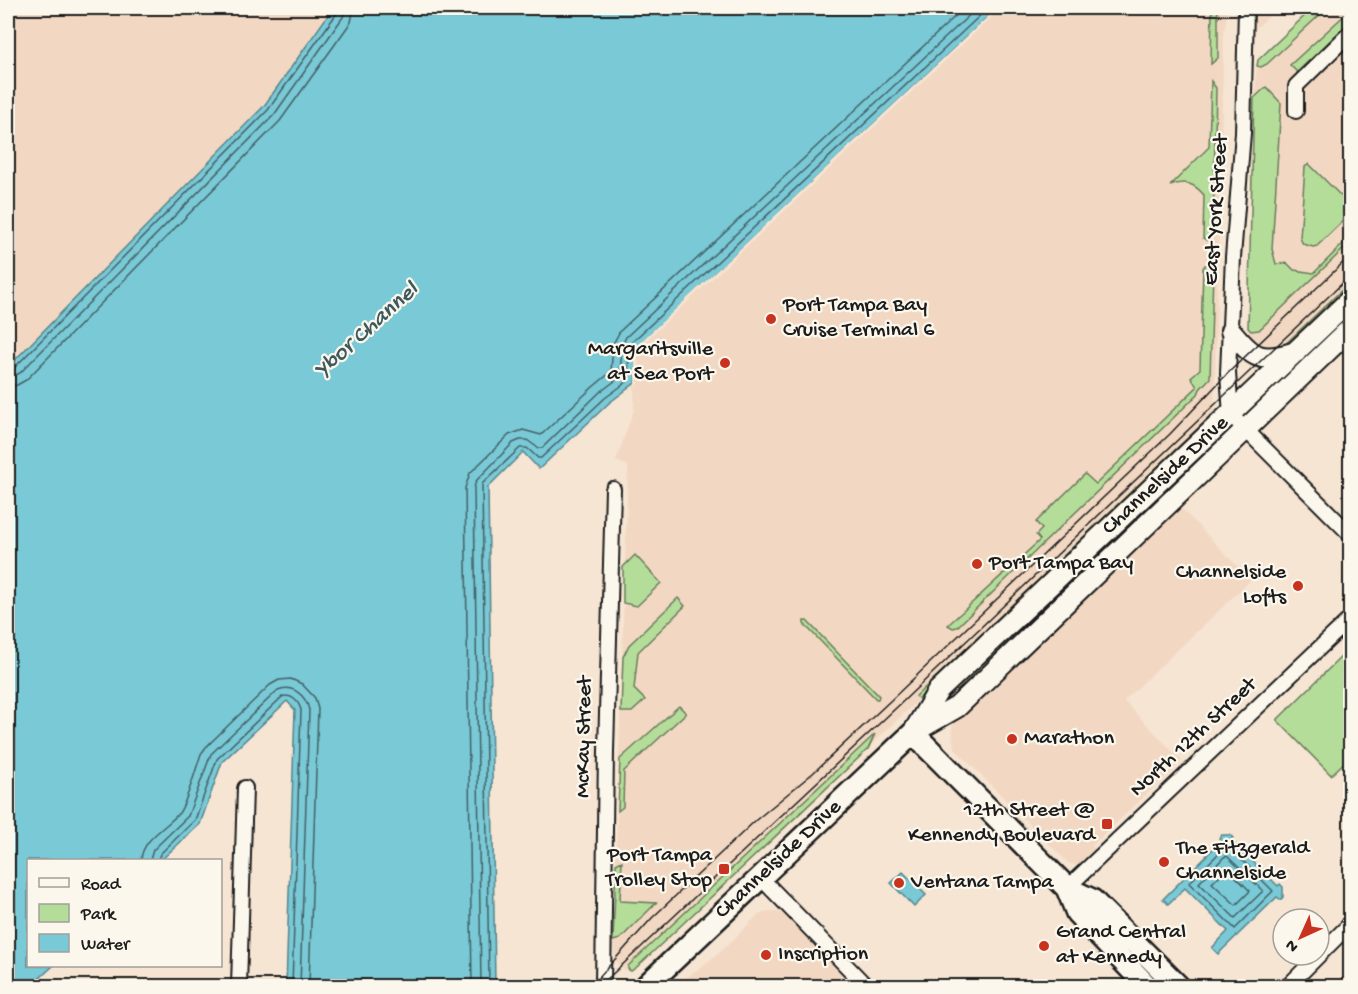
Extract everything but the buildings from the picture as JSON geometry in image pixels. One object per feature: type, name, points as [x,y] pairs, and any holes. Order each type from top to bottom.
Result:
[{"type":"main road","name":"Channelside Drive","points":[[913,733],[938,691],[1350,300]]},
{"type":"main road","name":"Channelside Drive","points":[[646,987],[913,733],[957,707],[1350,329]]},
{"type":"main road","points":[[1231,332],[1250,353],[1264,358],[1296,352]]},
{"type":"main road","points":[[913,733],[1067,888],[1092,900],[1178,987]]},
{"type":"main road","points":[[1067,888],[1077,914],[1147,987]]},
{"type":"street","name":"East York Street","points":[[1231,415],[1228,393],[1233,256],[1243,133],[1246,8]]},
{"type":"street","points":[[1296,111],[1296,87],[1350,33]]},
{"type":"street","points":[[1231,415],[1350,534]]},
{"type":"street","name":"McKay Street","points":[[603,987],[613,489]]},
{"type":"street","name":"North 12th Street","points":[[1067,888],[1350,619]]},
{"type":"street","points":[[239,986],[245,788]]},
{"type":"street","points":[[760,877],[866,987]]},
{"type":"street","points":[[1288,987],[1350,924]]},
{"type":"shaded area","points":[[8,8],[332,8],[264,106],[8,367]]},
{"type":"shaded area","points":[[997,8],[1228,8],[1224,33],[1214,415],[1205,428],[637,967],[631,971],[624,970],[618,965],[613,946],[628,466],[616,461],[634,409],[635,347]]},
{"type":"shaded area","points":[[1254,8],[1278,8],[1254,30]]},
{"type":"shaded area","points":[[1313,8],[1350,8],[1350,288],[1285,350],[1261,349],[1250,338],[1248,328],[1253,125],[1257,62]]},
{"type":"shaded area","points":[[1179,506],[1251,580],[1124,701],[1182,761],[1092,846],[1096,851],[1085,862],[1075,865],[1068,863],[956,750],[952,727],[955,719]]},
{"type":"shaded area","name":"Inscription","points":[[766,911],[776,911],[786,915],[857,986],[675,986],[718,954],[757,916]]},
{"type":"green space","points":[[1212,8],[1218,8],[1218,58],[1211,64]]},
{"type":"green space","points":[[1313,8],[1327,8],[1267,64],[1257,66],[1258,60]]},
{"type":"green space","points":[[1349,11],[1348,24],[1297,72],[1290,65]]},
{"type":"green space","points":[[1211,81],[1216,88],[1213,233],[1208,241],[1203,238],[1204,195],[1188,184],[1180,183],[1170,186],[1209,147]]},
{"type":"green space","points":[[1266,87],[1281,103],[1272,249],[1276,264],[1287,263],[1294,270],[1314,273],[1350,237],[1350,243],[1259,330],[1251,331],[1248,328],[1254,98]]},
{"type":"green space","points":[[1309,164],[1350,205],[1350,214],[1317,246],[1313,247],[1303,244],[1300,238],[1305,167]]},
{"type":"green space","points":[[1205,265],[1213,271],[1210,378],[1198,394],[957,627],[953,628],[948,625],[1040,540],[1036,535],[1042,529],[1036,522],[1085,474],[1096,484],[1197,387],[1191,377],[1200,369],[1203,268]]},
{"type":"green space","points":[[1350,282],[1350,288],[1292,345],[1277,352]]},
{"type":"green space","points":[[1214,413],[1212,420],[1205,428],[919,699],[916,696]]},
{"type":"green space","points":[[635,555],[661,583],[637,606],[623,603],[623,567]]},
{"type":"green space","points":[[678,598],[685,606],[638,652],[634,689],[645,700],[632,712],[621,712],[623,657],[629,645]]},
{"type":"green space","points":[[804,621],[807,621],[879,696],[878,699],[804,624]]},
{"type":"green space","points":[[1350,648],[1350,757],[1331,775],[1277,720]]},
{"type":"green space","points":[[679,706],[686,713],[624,771],[623,807],[618,811],[620,759]]},
{"type":"green space","points":[[875,734],[868,749],[637,967],[631,971],[628,969],[628,966]]},
{"type":"green space","points":[[622,861],[620,901],[656,903],[620,939],[613,941],[616,864]]},
{"type":"water","name":"Ybor Channel","points":[[333,8],[997,8],[636,347],[635,383],[609,403],[539,469],[523,452],[488,487],[495,986],[286,986],[295,710],[287,701],[222,762],[200,824],[162,859],[27,859],[27,967],[52,967],[31,986],[8,986],[8,367],[264,106]]},
{"type":"water","points":[[1222,835],[1230,835],[1233,838],[1231,840],[1278,886],[1280,884],[1283,887],[1283,897],[1281,900],[1277,897],[1218,954],[1212,948],[1228,931],[1185,888],[1168,904],[1163,899],[1221,841],[1219,838]]},
{"type":"water","points":[[903,872],[926,895],[914,907],[891,883]]},
{"type":"pier","points":[[997,8],[1000,8],[638,348],[638,383],[635,387],[635,347]]},
{"type":"tram line","points":[[591,986],[652,918],[756,820],[813,773],[890,701],[1170,434],[1228,373],[1350,256]]},
{"type":"tram line","points":[[603,983],[1350,276]]},
{"type":"place","name":"Port Tampa Bay Cruise Terminal 6","points":[[771,319]]},
{"type":"place","name":"Margaritsville at Sea Port","points":[[725,363]]},
{"type":"place","name":"Port Tampa Bay","points":[[977,564]]},
{"type":"place","name":"Channelside Lofts","points":[[1298,586]]},
{"type":"place","name":"Marathon","points":[[1012,739]]},
{"type":"place","name":"12th Street @ Kennendy Boulevard","points":[[1107,824]]},
{"type":"place","name":"The Fitzgerald Channelside","points":[[1164,862]]},
{"type":"place","name":"Port Tampa Trolley Stop","points":[[724,869]]},
{"type":"place","name":"Ventana Tampa","points":[[899,883]]},
{"type":"place","name":"Grand Central at Kennedy","points":[[1044,946]]},
{"type":"place","name":"Inscription","points":[[766,955]]}]
